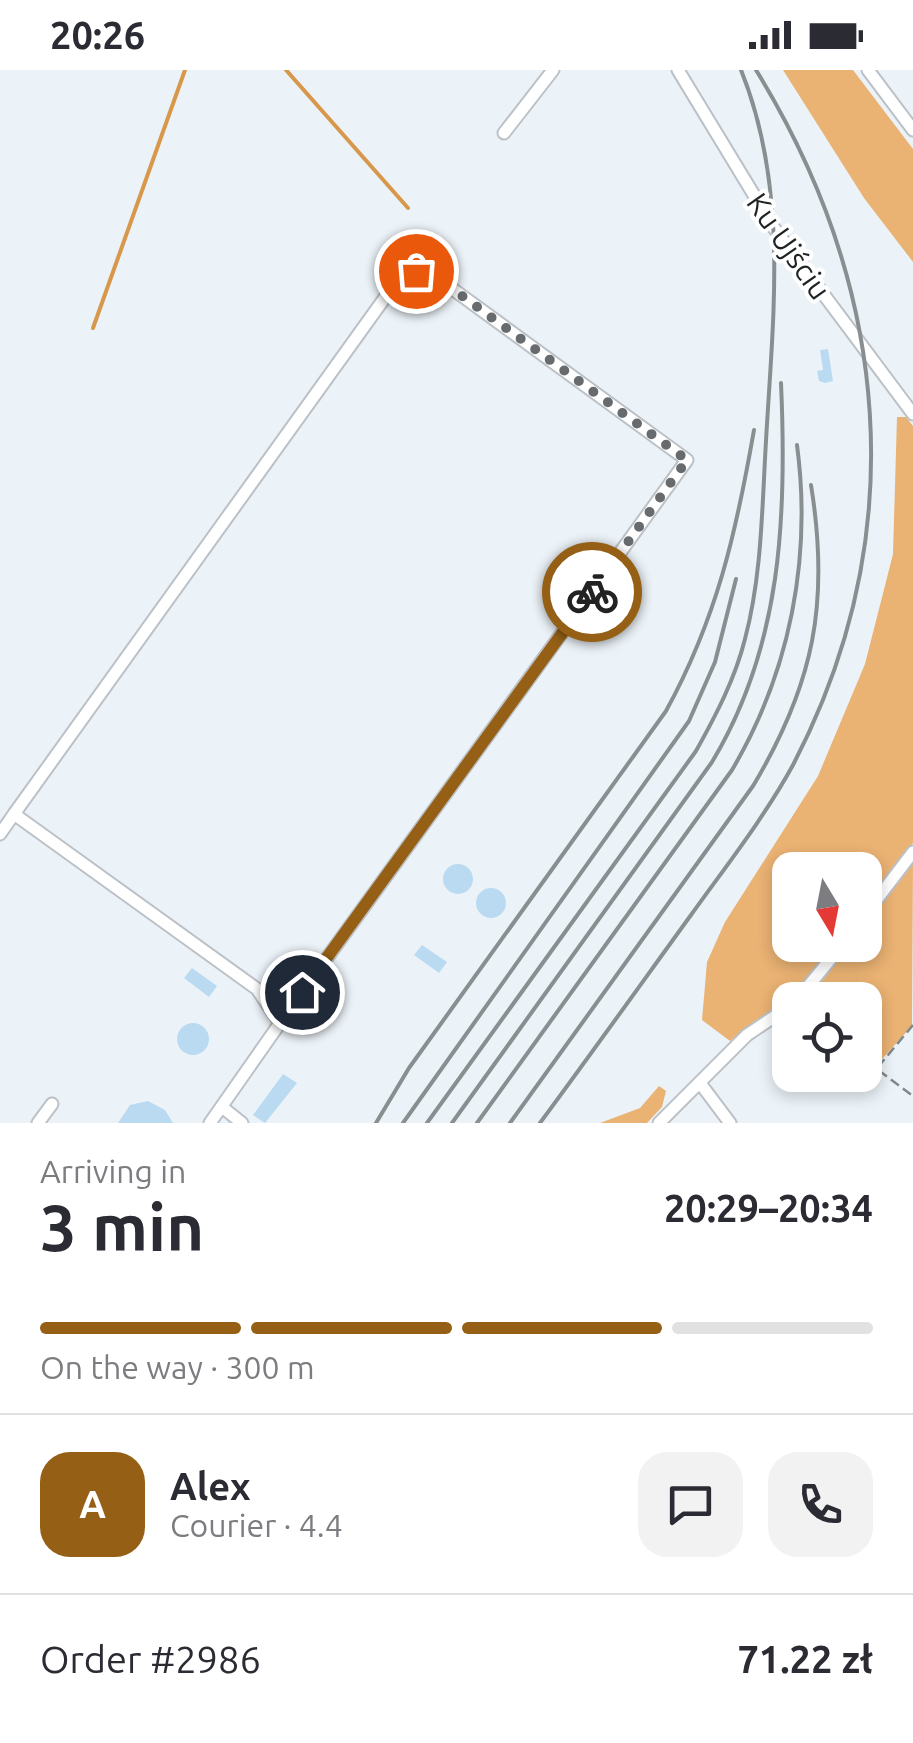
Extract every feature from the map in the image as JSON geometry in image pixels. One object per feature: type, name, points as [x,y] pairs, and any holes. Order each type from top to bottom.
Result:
[{"type":"street","points":[[504,132],[552,70]]},
{"type":"street","name":"Ku Ujściu","points":[[678,70],[774,228],[913,414]]},
{"type":"street","points":[[868,70],[913,130]]},
{"type":"street","points":[[0,834],[399,278],[416,271],[432,274],[687,460],[210,1123]]},
{"type":"street","points":[[14,814],[257,989],[280,1023]]},
{"type":"street","points":[[882,893],[913,852]]},
{"type":"street","points":[[812,982],[828,962]]},
{"type":"street","points":[[659,1123],[747,1035],[772,1018]]},
{"type":"street","points":[[700,1083],[730,1123]]},
{"type":"street","points":[[38,1123],[52,1104]]},
{"type":"street","points":[[222,1108],[242,1123]]},
{"type":"path","points":[[882,1062],[913,1025]]},
{"type":"path","points":[[882,1075],[913,1096]]},
{"type":"shaded area","points":[[783,70],[853,70],[913,149],[913,262],[864,198]]},
{"type":"shaded area","points":[[897,417],[906,417],[913,426],[913,843],[882,883],[882,852],[772,852],[772,962],[821,962],[804,982],[772,982],[772,1009],[730,1041],[702,1020],[707,962],[725,922],[818,776],[865,664],[893,554]]},
{"type":"shaded area","points":[[913,861],[912,1026],[882,1059],[882,982],[821,982],[836,962],[882,962],[882,902]]},
{"type":"shaded area","points":[[659,1086],[666,1091],[662,1107],[647,1123],[600,1123],[640,1108]]},
{"type":"building","points":[[828,349],[833,381],[825,383],[819,381],[817,371],[823,370],[820,350]]},
{"type":"building","points":[[458,864],[472,873],[473,879],[464,893],[458,894],[444,885],[443,879],[452,865]]},
{"type":"building","points":[[491,888],[502,892],[506,903],[502,914],[491,918],[480,914],[476,903],[480,892]]},
{"type":"building","points":[[422,945],[447,962],[439,973],[414,955]]},
{"type":"building","points":[[192,968],[217,986],[209,997],[184,978]]},
{"type":"building","points":[[193,1023],[204,1028],[209,1039],[204,1050],[193,1055],[182,1050],[177,1039],[182,1028]]},
{"type":"building","points":[[283,1074],[297,1083],[265,1123],[253,1115]]},
{"type":"building","points":[[148,1101],[165,1110],[173,1123],[118,1123],[130,1105]]},
{"type":"waterway","points":[[93,328],[185,70]]},
{"type":"waterway","points":[[286,70],[408,208]]},
{"type":"railway","points":[[427,1123],[696,751],[741,654],[751,615],[760,541],[774,300],[772,207],[766,161],[741,70]]},
{"type":"railway","points":[[540,1123],[782,785],[831,678],[857,590],[869,501],[870,413],[858,325],[835,238],[801,153],[756,70]]},
{"type":"railway","points":[[452,1123],[712,762],[735,718],[753,673],[775,579],[783,482],[781,383]]},
{"type":"railway","points":[[376,1123],[409,1068],[666,711],[712,608],[740,504],[754,430]]},
{"type":"railway","points":[[477,1123],[732,770],[752,733],[769,694],[792,613],[801,530],[797,445]]},
{"type":"railway","points":[[510,1123],[753,786],[774,749],[803,677],[812,641],[819,567],[811,485]]},
{"type":"railway","points":[[403,1123],[689,721],[715,662],[736,579]]},
{"type":"way so far","points":[[416,271],[432,274],[687,460],[592,592]]},
{"type":"route","points":[[302,992],[592,592]]}]
